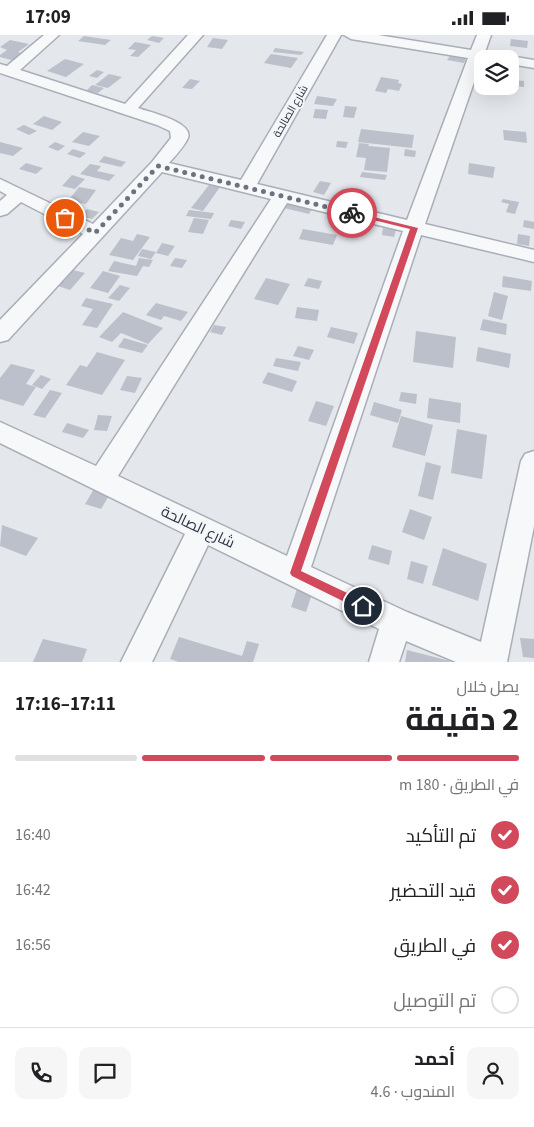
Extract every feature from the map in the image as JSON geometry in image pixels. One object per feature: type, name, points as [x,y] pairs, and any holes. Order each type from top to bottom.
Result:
[{"type":"street","points":[[5,70],[52,35]]},
{"type":"street","points":[[128,110],[196,35]]},
{"type":"street","name":"شارع الصالحة","points":[[246,187],[334,35]]},
{"type":"street","points":[[351,35],[474,55]]},
{"type":"street","points":[[479,50],[484,35]]},
{"type":"street","points":[[519,62],[534,64]]},
{"type":"street","points":[[295,573],[414,228],[474,63]]},
{"type":"street","points":[[0,334],[158,166],[179,139],[180,134],[177,128],[128,110],[5,70]]},
{"type":"street","points":[[158,166],[534,256]]},
{"type":"street","points":[[0,184],[95,233]]},
{"type":"street","points":[[0,210],[20,194]]},
{"type":"street","points":[[101,481],[282,196]]},
{"type":"street","name":"شارع الصالحة","points":[[0,433],[396,622],[492,662],[534,461]]},
{"type":"street","points":[[136,662],[202,529]]},
{"type":"street","points":[[384,662],[396,622]]},
{"type":"building","points":[[84,36],[111,40],[105,45],[78,41]]},
{"type":"building","points":[[152,36],[164,38],[159,43],[147,40]]},
{"type":"building","points":[[213,38],[228,40],[222,49],[207,47]]},
{"type":"building","points":[[511,39],[528,41],[527,48],[510,46]]},
{"type":"building","points":[[10,40],[29,44],[18,52],[25,54],[15,61],[0,57],[7,50],[0,47]]},
{"type":"building","points":[[135,42],[151,45],[138,57],[130,56],[136,50],[128,49]]},
{"type":"building","points":[[275,48],[304,52],[301,55],[273,52]]},
{"type":"building","points":[[271,54],[298,58],[291,68],[264,63]]},
{"type":"building","points":[[450,56],[466,58],[464,63],[447,60]]},
{"type":"building","points":[[65,59],[84,64],[66,77],[47,71]]},
{"type":"building","points":[[97,70],[104,72],[97,78],[89,76]]},
{"type":"building","points":[[109,74],[122,77],[108,88],[95,85]]},
{"type":"building","points":[[381,77],[399,80],[398,83],[402,84],[399,91],[388,89],[386,93],[375,91]]},
{"type":"building","points":[[190,79],[200,81],[192,89],[182,88]]},
{"type":"building","points":[[519,81],[524,81],[524,87],[519,87]]},
{"type":"building","points":[[92,85],[104,88],[98,93],[86,91]]},
{"type":"building","points":[[317,96],[337,99],[333,106],[314,104]]},
{"type":"building","points":[[345,106],[357,107],[354,118],[343,117]]},
{"type":"building","points":[[315,109],[328,110],[326,119],[313,118]]},
{"type":"building","points":[[44,116],[62,122],[52,130],[33,124]]},
{"type":"building","points":[[24,125],[37,131],[29,135],[16,129]]},
{"type":"building","points":[[361,129],[414,135],[412,148],[358,142]]},
{"type":"building","points":[[503,130],[526,132],[527,143],[504,140]]},
{"type":"building","points":[[83,132],[100,136],[89,146],[72,142]]},
{"type":"building","points":[[337,141],[348,142],[346,148],[336,147]]},
{"type":"building","points":[[0,142],[23,148],[13,156],[0,153]]},
{"type":"building","points":[[55,142],[65,146],[58,151],[48,147]]},
{"type":"building","points":[[359,143],[369,144],[368,146],[390,148],[387,172],[364,170],[366,158],[356,157]]},
{"type":"building","points":[[73,149],[86,153],[80,158],[67,154]]},
{"type":"building","points":[[405,149],[416,151],[415,157],[404,156]]},
{"type":"building","points":[[104,156],[126,162],[121,167],[99,162]]},
{"type":"building","points":[[26,163],[43,168],[36,174],[19,169]]},
{"type":"building","points":[[469,163],[495,167],[493,178],[468,174]]},
{"type":"building","points":[[90,164],[101,166],[97,171],[115,175],[109,181],[80,174]]},
{"type":"building","points":[[362,172],[387,175],[385,180],[360,177]]},
{"type":"building","points":[[72,175],[85,179],[75,189],[62,186]]},
{"type":"building","points":[[320,181],[331,183],[324,195],[313,192]]},
{"type":"building","points":[[209,185],[220,187],[203,211],[191,208]]},
{"type":"building","points":[[79,187],[96,190],[86,204],[68,201]]},
{"type":"building","points":[[503,199],[519,202],[515,214],[506,212],[509,204],[501,202]]},
{"type":"building","points":[[289,201],[313,207],[309,214],[284,208]]},
{"type":"building","points":[[87,209],[99,212],[92,219],[80,216]]},
{"type":"building","points":[[189,210],[214,213],[211,219],[186,216]]},
{"type":"building","points":[[194,218],[209,220],[203,234],[188,232]]},
{"type":"building","points":[[231,220],[245,222],[241,229],[228,226]]},
{"type":"building","points":[[524,220],[534,222],[534,229],[523,227]]},
{"type":"building","points":[[383,228],[396,230],[394,237],[382,235]]},
{"type":"building","points":[[303,229],[337,235],[333,245],[299,239]]},
{"type":"building","points":[[137,234],[150,237],[133,260],[109,255],[121,238],[133,241]]},
{"type":"building","points":[[518,234],[530,236],[529,246],[517,244]]},
{"type":"building","points":[[162,243],[175,246],[168,256],[156,253]]},
{"type":"building","points":[[142,249],[156,252],[151,259],[138,256]]},
{"type":"building","points":[[139,258],[153,260],[149,267],[143,266],[137,276],[108,271],[114,261],[136,266]]},
{"type":"building","points":[[175,258],[187,260],[182,268],[170,266]]},
{"type":"building","points":[[73,270],[85,273],[70,290],[58,286]]},
{"type":"building","points":[[103,271],[120,276],[108,293],[90,288]]},
{"type":"building","points":[[503,276],[532,281],[531,291],[502,287]]},
{"type":"building","points":[[266,278],[290,284],[278,305],[254,299]]},
{"type":"building","points":[[308,278],[322,281],[319,289],[304,286]]},
{"type":"building","points":[[120,285],[130,288],[119,301],[108,298]]},
{"type":"building","points":[[494,292],[508,296],[502,320],[488,316]]},
{"type":"building","points":[[86,298],[113,304],[97,328],[82,325],[93,309],[81,306]]},
{"type":"building","points":[[156,303],[188,312],[181,321],[164,316],[161,320],[146,315]]},
{"type":"building","points":[[297,307],[319,310],[317,321],[295,318]]},
{"type":"building","points":[[123,312],[163,328],[148,344],[121,333],[112,342],[99,337]]},
{"type":"building","points":[[483,319],[507,324],[506,335],[480,330]]},
{"type":"building","points":[[214,325],[226,327],[222,335],[210,332]]},
{"type":"building","points":[[331,327],[358,333],[354,344],[327,337]]},
{"type":"building","points":[[416,331],[456,337],[453,368],[413,362]]},
{"type":"building","points":[[124,338],[148,345],[142,353],[118,347]]},
{"type":"building","points":[[298,346],[314,350],[309,360],[293,356]]},
{"type":"building","points":[[478,347],[511,354],[509,368],[476,361]]},
{"type":"building","points":[[97,352],[125,360],[102,395],[66,385],[80,365],[87,367]]},
{"type":"building","points":[[276,358],[301,362],[298,371],[273,366]]},
{"type":"building","points":[[11,364],[35,370],[26,384],[36,387],[23,406],[0,399],[0,378]]},
{"type":"building","points":[[268,372],[297,381],[292,392],[262,383]]},
{"type":"building","points":[[41,375],[51,379],[42,389],[32,385]]},
{"type":"building","points":[[127,376],[142,378],[135,393],[120,390]]},
{"type":"building","points":[[50,390],[62,393],[45,418],[33,415]]},
{"type":"building","points":[[401,392],[417,394],[416,404],[399,401]]},
{"type":"building","points":[[429,398],[461,403],[460,423],[427,418]]},
{"type":"building","points":[[316,401],[334,406],[326,426],[308,421]]},
{"type":"building","points":[[374,402],[402,410],[398,423],[370,415]]},
{"type":"building","points":[[98,415],[112,416],[107,431],[94,430]]},
{"type":"building","points":[[401,416],[433,425],[425,456],[392,447]]},
{"type":"building","points":[[67,423],[89,430],[83,438],[62,432]]},
{"type":"building","points":[[457,429],[487,435],[482,479],[451,473]]},
{"type":"building","points":[[426,462],[441,466],[433,500],[418,496]]},
{"type":"building","points":[[94,489],[110,494],[101,509],[85,504]]},
{"type":"building","points":[[410,509],[432,517],[424,540],[402,532]]},
{"type":"building","points":[[2,525],[38,538],[26,556],[0,546]]},
{"type":"building","points":[[372,545],[392,551],[389,565],[368,559]]},
{"type":"building","points":[[443,548],[487,564],[478,601],[432,585]]},
{"type":"building","points":[[411,561],[428,566],[423,584],[407,579]]},
{"type":"building","points":[[299,583],[314,588],[306,612],[291,607]]},
{"type":"building","points":[[179,637],[242,656],[247,641],[259,644],[253,662],[179,662],[170,659]]},
{"type":"building","points":[[520,638],[534,639],[534,658],[523,657]]},
{"type":"building","points":[[43,639],[87,649],[82,662],[33,662]]},
{"type":"building","points":[[407,650],[450,661],[450,662],[405,662]]},
{"type":"way so far","points":[[65,218],[95,233],[158,166],[352,213]]},
{"type":"route","points":[[352,213],[414,228],[295,573],[363,606]]}]
